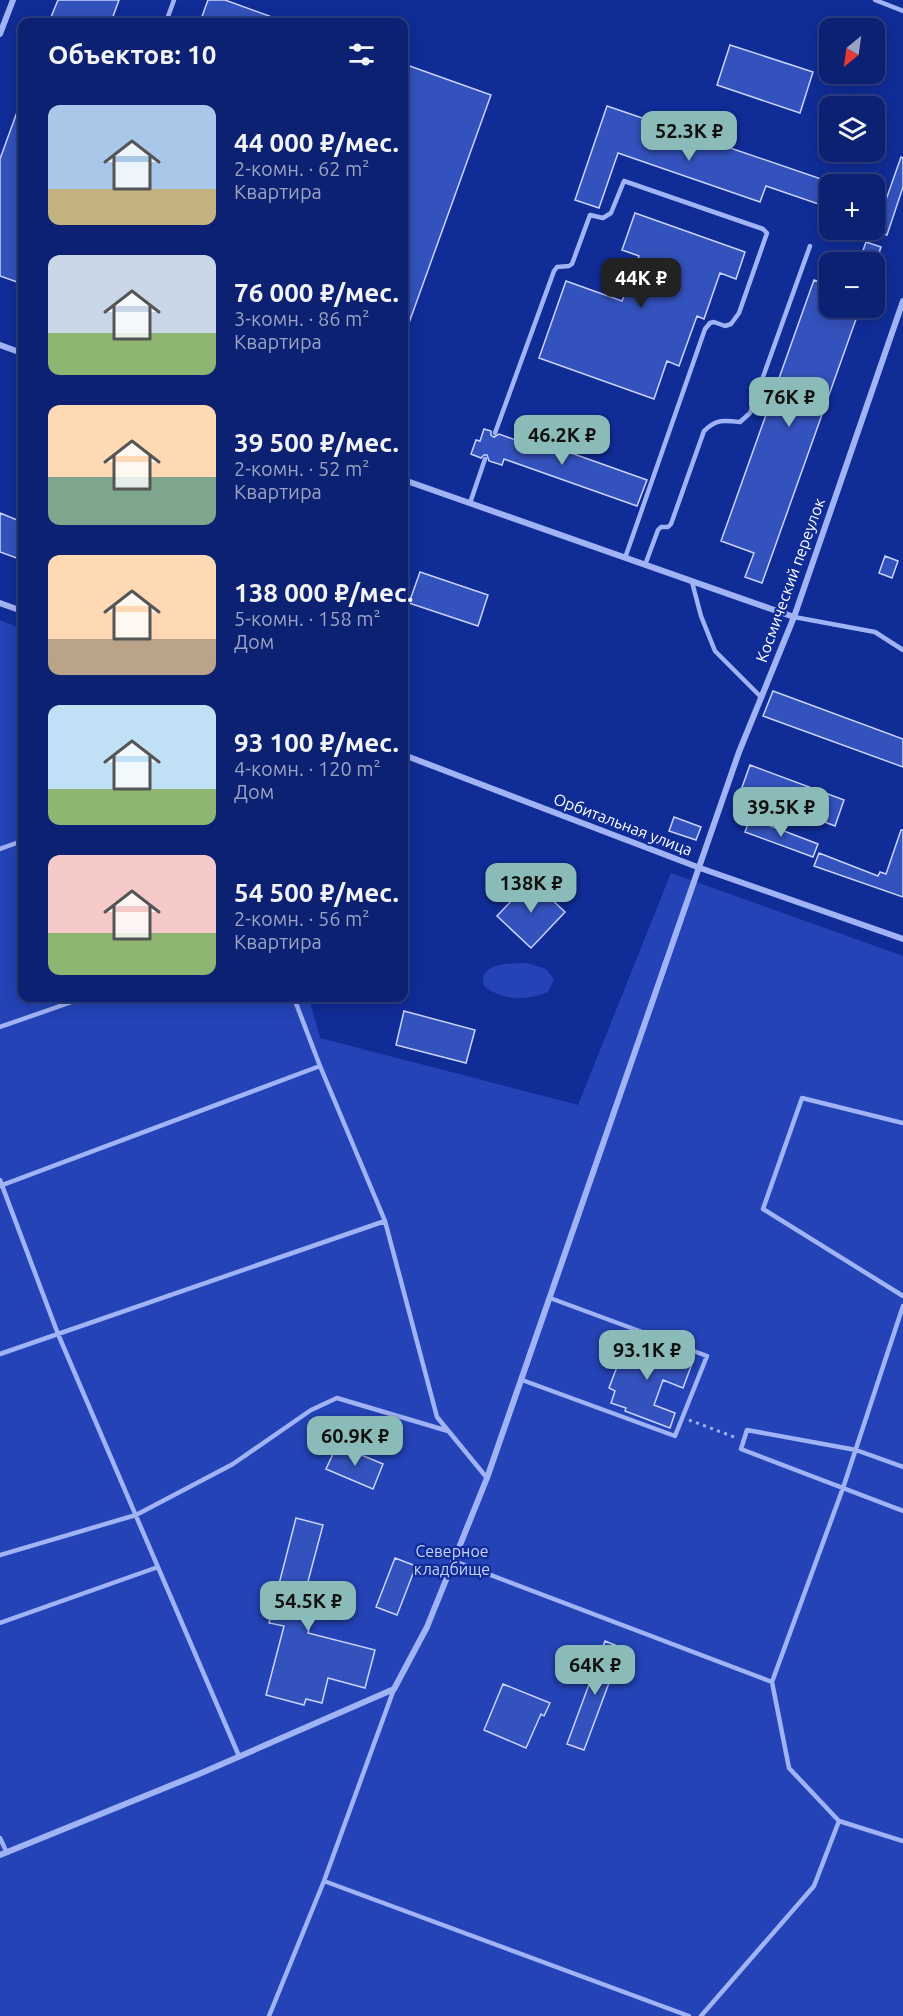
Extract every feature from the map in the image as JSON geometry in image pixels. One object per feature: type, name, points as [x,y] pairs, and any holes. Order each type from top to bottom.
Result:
[{"type":"street","points":[[0,34],[13,0]]},
{"type":"street","name":"Космический переулок","points":[[394,1689],[427,1627],[487,1478],[740,752],[794,617],[903,301]]},
{"type":"street","points":[[0,345],[18,351]]},
{"type":"street","points":[[408,481],[794,617]]},
{"type":"street","points":[[0,603],[18,610]]},
{"type":"street","name":"Орбитальная улица","points":[[408,757],[700,868],[903,939]]},
{"type":"street","points":[[4,1854],[394,1689]]},
{"type":"lane","points":[[167,18],[174,0]]},
{"type":"lane","points":[[875,0],[903,11]]},
{"type":"lane","points":[[495,433],[554,271],[557,267],[572,264],[588,218],[594,215],[603,218],[611,213],[624,181],[767,232],[735,320],[725,326],[710,323],[705,329],[625,558]]},
{"type":"lane","points":[[645,565],[657,530],[671,524],[704,431],[713,422],[727,420],[740,422],[750,413],[810,246]]},
{"type":"lane","points":[[470,503],[485,459]]},
{"type":"lane","points":[[692,582],[701,616],[715,651],[761,698]]},
{"type":"lane","points":[[794,617],[875,632],[903,650]]},
{"type":"lane","points":[[0,849],[18,842]]},
{"type":"lane","points":[[0,1027],[71,1002]]},
{"type":"lane","points":[[296,1002],[385,1221],[436,1418],[487,1478]]},
{"type":"lane","points":[[239,1756],[58,1334],[1,1184],[320,1066]]},
{"type":"lane","points":[[903,1123],[802,1098],[763,1209],[903,1296]]},
{"type":"lane","points":[[0,1354],[385,1221]]},
{"type":"lane","points":[[522,1380],[675,1436],[707,1356],[550,1298]]},
{"type":"lane","points":[[903,1306],[843,1488],[772,1682],[789,1768],[839,1821],[903,1841]]},
{"type":"lane","points":[[0,1556],[136,1515],[233,1464],[311,1410],[337,1398],[448,1431]]},
{"type":"lane","points":[[903,1467],[856,1450],[747,1430],[741,1449],[903,1511]]},
{"type":"lane","points":[[454,1561],[772,1682]]},
{"type":"lane","points":[[0,1623],[158,1567]]},
{"type":"lane","points":[[269,2016],[324,1881],[394,1689]]},
{"type":"lane","points":[[701,2016],[814,1886],[839,1821]]},
{"type":"lane","points":[[0,1838],[4,1854]]},
{"type":"lane","points":[[324,1881],[689,2016]]},
{"type":"path","points":[[682,1418],[744,1441]]},
{"type":"green space","name":"Северное кладбище","points":[[0,620],[18,627],[18,1002],[310,1002],[320,1038],[578,1105],[671,873],[903,956],[903,2016],[0,2016]]},
{"type":"green space","points":[[527,963],[546,969],[554,979],[548,992],[531,997],[515,998],[499,995],[484,986],[483,976],[492,968],[503,964]]},
{"type":"building","points":[[58,0],[119,0],[112,18],[51,18]]},
{"type":"building","points":[[208,0],[225,0],[275,18],[201,18]]},
{"type":"building","points":[[730,45],[813,72],[800,113],[717,85]]},
{"type":"building","points":[[408,65],[491,95],[408,326]]},
{"type":"building","points":[[607,106],[819,178],[819,204],[766,186],[760,202],[618,153],[599,208],[575,200]]},
{"type":"building","points":[[18,109],[17,282],[0,276],[0,159]]},
{"type":"building","points":[[901,157],[903,158],[903,187],[887,235],[885,234],[885,203]]},
{"type":"building","points":[[635,213],[745,252],[736,279],[720,273],[704,319],[697,316],[679,366],[667,361],[654,399],[539,358],[566,281],[622,301],[639,256],[622,250]]},
{"type":"building","points":[[866,242],[881,247],[879,252],[862,252]]},
{"type":"building","points":[[814,280],[819,282],[819,318],[856,318],[762,583],[745,577],[754,553],[721,541]]},
{"type":"building","points":[[484,429],[491,431],[494,437],[499,434],[527,444],[529,438],[647,480],[637,506],[504,459],[502,465],[489,461],[487,455],[481,458],[471,454],[476,440],[480,441]]},
{"type":"building","points":[[0,513],[18,520],[18,559],[0,552]]},
{"type":"building","points":[[885,556],[898,561],[892,578],[879,573]]},
{"type":"building","points":[[420,572],[488,595],[478,626],[409,603]]},
{"type":"building","points":[[773,691],[903,739],[903,767],[763,716]]},
{"type":"building","points":[[750,765],[844,800],[835,826],[741,790]]},
{"type":"building","points":[[674,817],[701,827],[696,840],[669,831]]},
{"type":"building","points":[[750,818],[818,844],[813,857],[745,832]]},
{"type":"building","points":[[901,830],[903,830],[903,897],[814,866],[819,853],[878,876],[880,872],[886,874]]},
{"type":"building","points":[[531,880],[565,912],[531,948],[497,916]]},
{"type":"building","points":[[404,1011],[475,1030],[466,1063],[396,1045]]},
{"type":"building","points":[[631,1343],[658,1353],[660,1348],[693,1361],[683,1388],[663,1380],[654,1405],[675,1413],[670,1428],[625,1411],[626,1408],[611,1403],[615,1391],[609,1388],[623,1351],[627,1353]]},
{"type":"building","points":[[337,1445],[383,1464],[373,1489],[326,1469]]},
{"type":"building","points":[[296,1518],[323,1525],[302,1604],[315,1608],[308,1633],[375,1650],[365,1688],[328,1678],[322,1703],[306,1699],[304,1705],[266,1695],[284,1626],[269,1623]]},
{"type":"building","points":[[395,1558],[416,1566],[397,1615],[376,1607]]},
{"type":"building","points":[[605,1641],[622,1648],[584,1750],[567,1744]]},
{"type":"building","points":[[503,1684],[550,1703],[544,1716],[541,1714],[526,1748],[484,1730]]}]
